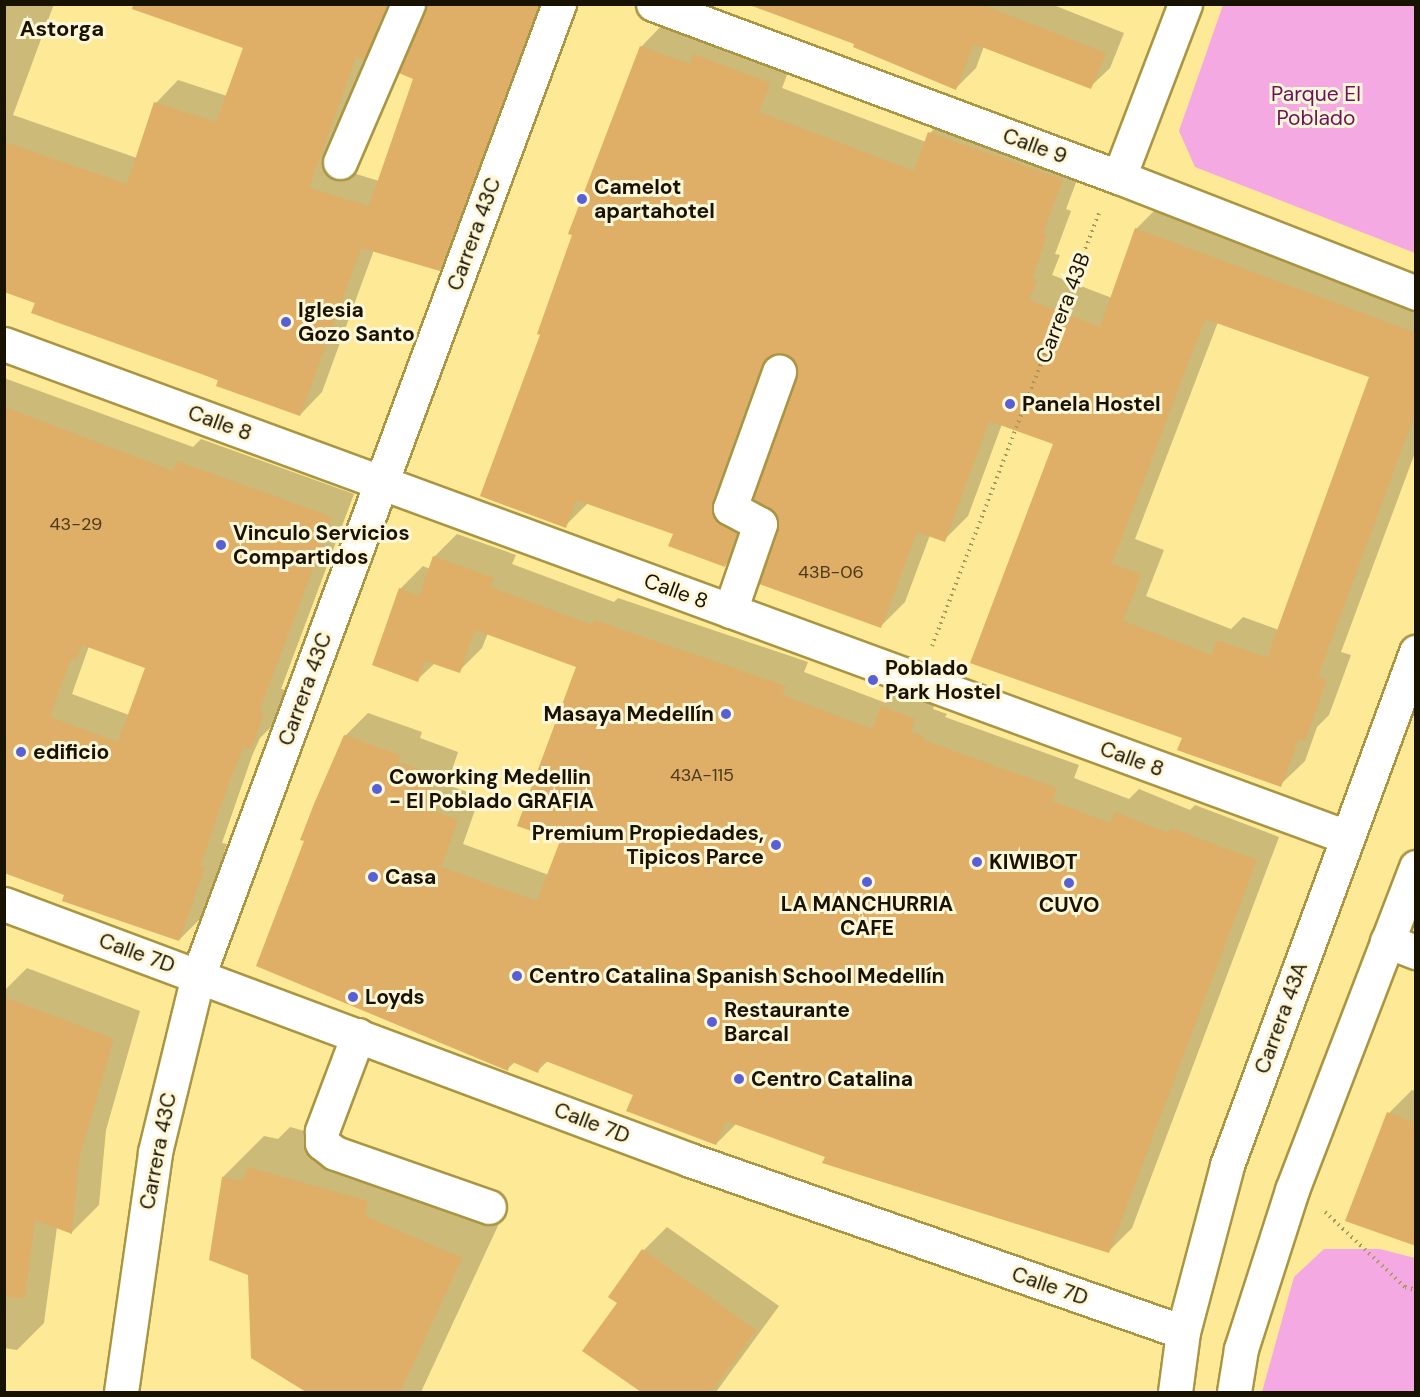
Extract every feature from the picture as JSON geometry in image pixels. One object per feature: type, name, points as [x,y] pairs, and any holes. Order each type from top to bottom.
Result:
[{"type":"street","points":[[340,162],[408,4]]},
{"type":"street","name":"Carrera 43C","points":[[121,1392],[155,1152],[198,976],[559,4]]},
{"type":"street","name":"Calle 9","points":[[653,4],[1119,177],[1416,293]]},
{"type":"street","points":[[1119,177],[1185,4]]},
{"type":"street","name":"Calle 8","points":[[4,344],[1347,837]]},
{"type":"street","points":[[730,611],[760,524],[730,508],[779,372]]},
{"type":"street","name":"Carrera 43A","points":[[1175,1392],[1183,1332],[1227,1165],[1416,652]]},
{"type":"street","points":[[1234,1392],[1241,1349],[1292,1190],[1401,947],[1416,867]]},
{"type":"street","name":"Calle 7D","points":[[4,904],[690,1160],[1183,1332]]},
{"type":"street","points":[[358,1035],[322,1131],[322,1143],[335,1153],[489,1207]]},
{"type":"path","name":"Carrera 43B","points":[[919,680],[1101,208],[1119,177]]},
{"type":"path","points":[[1292,1190],[1315,1203],[1405,1287],[1416,1290]]},
{"type":"green space","name":"Parque El Poblado","points":[[1223,5],[1415,5],[1415,253],[1195,167],[1179,131]]},
{"type":"green space","points":[[1324,1249],[1380,1249],[1415,1258],[1415,1392],[1262,1392],[1294,1277]]},
{"type":"building","points":[[133,4],[387,4],[364,60],[356,57],[309,188],[369,206],[413,79],[399,73],[426,4],[539,4],[440,271],[361,248],[300,416],[216,386],[218,380],[31,313],[35,303],[4,292],[4,142],[127,184],[154,102],[216,122],[243,48],[132,9]]},
{"type":"building","points":[[759,4],[980,4],[1106,53],[1091,89],[974,44],[956,90],[853,47],[854,44],[758,8]]},
{"type":"building","points":[[640,46],[690,64],[693,54],[770,83],[759,112],[914,171],[928,132],[1063,180],[1043,233],[1047,235],[1032,278],[1037,280],[1029,300],[1100,327],[1135,228],[1416,333],[1416,411],[1318,676],[1327,680],[1305,741],[1299,738],[1281,787],[1177,750],[1182,738],[970,663],[1053,444],[989,421],[945,542],[917,532],[881,628],[759,584],[779,522],[775,513],[753,499],[797,378],[794,360],[785,354],[767,357],[761,366],[712,502],[715,519],[737,533],[725,567],[668,546],[673,534],[576,500],[566,528],[480,496],[540,335],[537,334],[572,235],[568,234]],"holes":[[[1205,319],[1369,377],[1267,658],[1217,640],[1212,655],[1123,621],[1141,574],[1112,564]]]},
{"type":"building","points":[[4,407],[173,471],[177,461],[332,517],[259,712],[264,714],[251,749],[244,746],[230,780],[200,866],[205,867],[179,941],[62,901],[64,895],[4,873]],"holes":[[[82,645],[145,668],[118,742],[50,717],[71,658],[76,660]]]},
{"type":"building","points":[[433,556],[494,578],[490,587],[592,625],[594,620],[786,686],[782,695],[872,729],[881,706],[915,719],[911,732],[925,737],[923,740],[1057,788],[1052,801],[1110,823],[1115,812],[1168,833],[1171,828],[1257,860],[1109,1253],[822,1163],[825,1157],[726,1121],[716,1145],[626,1111],[633,1095],[543,1060],[538,1073],[510,1061],[508,1071],[256,966],[304,841],[300,840],[344,735],[400,755],[398,762],[436,775],[425,808],[458,820],[441,867],[537,901],[560,841],[517,826],[576,667],[475,630],[460,673],[425,661],[418,682],[372,665],[399,588],[419,596]]},
{"type":"building","points":[[4,997],[114,1039],[79,1159],[72,1234],[35,1220],[25,1298],[4,1297]]},
{"type":"building","points":[[1387,1112],[1416,1123],[1416,1246],[1345,1221]]},
{"type":"building","points":[[248,1167],[368,1201],[365,1216],[462,1258],[400,1392],[306,1392],[251,1358],[248,1275],[209,1260],[222,1177],[242,1181]]},
{"type":"building","points":[[642,1249],[756,1330],[711,1392],[641,1392],[582,1351],[617,1303],[608,1297]]},
{"type":"place","name":"Camelot apartahotel","points":[[582,199]]},
{"type":"place","name":"Iglesia Gozo Santo","points":[[286,322]]},
{"type":"place","name":"Panela Hostel","points":[[1010,404]]},
{"type":"place","name":"Vinculo Servicios Compartidos","points":[[221,545]]},
{"type":"place","name":"Poblado Park Hostel","points":[[873,680]]},
{"type":"place","name":"Masaya Medellín","points":[[726,714]]},
{"type":"place","name":"edificio","points":[[21,752]]},
{"type":"place","name":"Coworking Medellin - El Poblado GRAFIA","points":[[377,789]]},
{"type":"place","name":"Premium Propiedades, Tipicos Parce","points":[[776,845]]},
{"type":"place","name":"KIWIBOT","points":[[977,862]]},
{"type":"place","name":"Casa","points":[[373,877]]},
{"type":"place","name":"LA MANCHURRIA CAFE","points":[[867,882]]},
{"type":"place","name":"CUVO","points":[[1069,883]]},
{"type":"place","name":"Centro Catalina Spanish School Medellín","points":[[517,976]]},
{"type":"place","name":"Loyds","points":[[353,997]]},
{"type":"place","name":"Restaurante Barcal","points":[[712,1022]]},
{"type":"place","name":"Centro Catalina","points":[[739,1079]]},
{"type":"district","name":"Astorga","points":[[62,29]]}]
